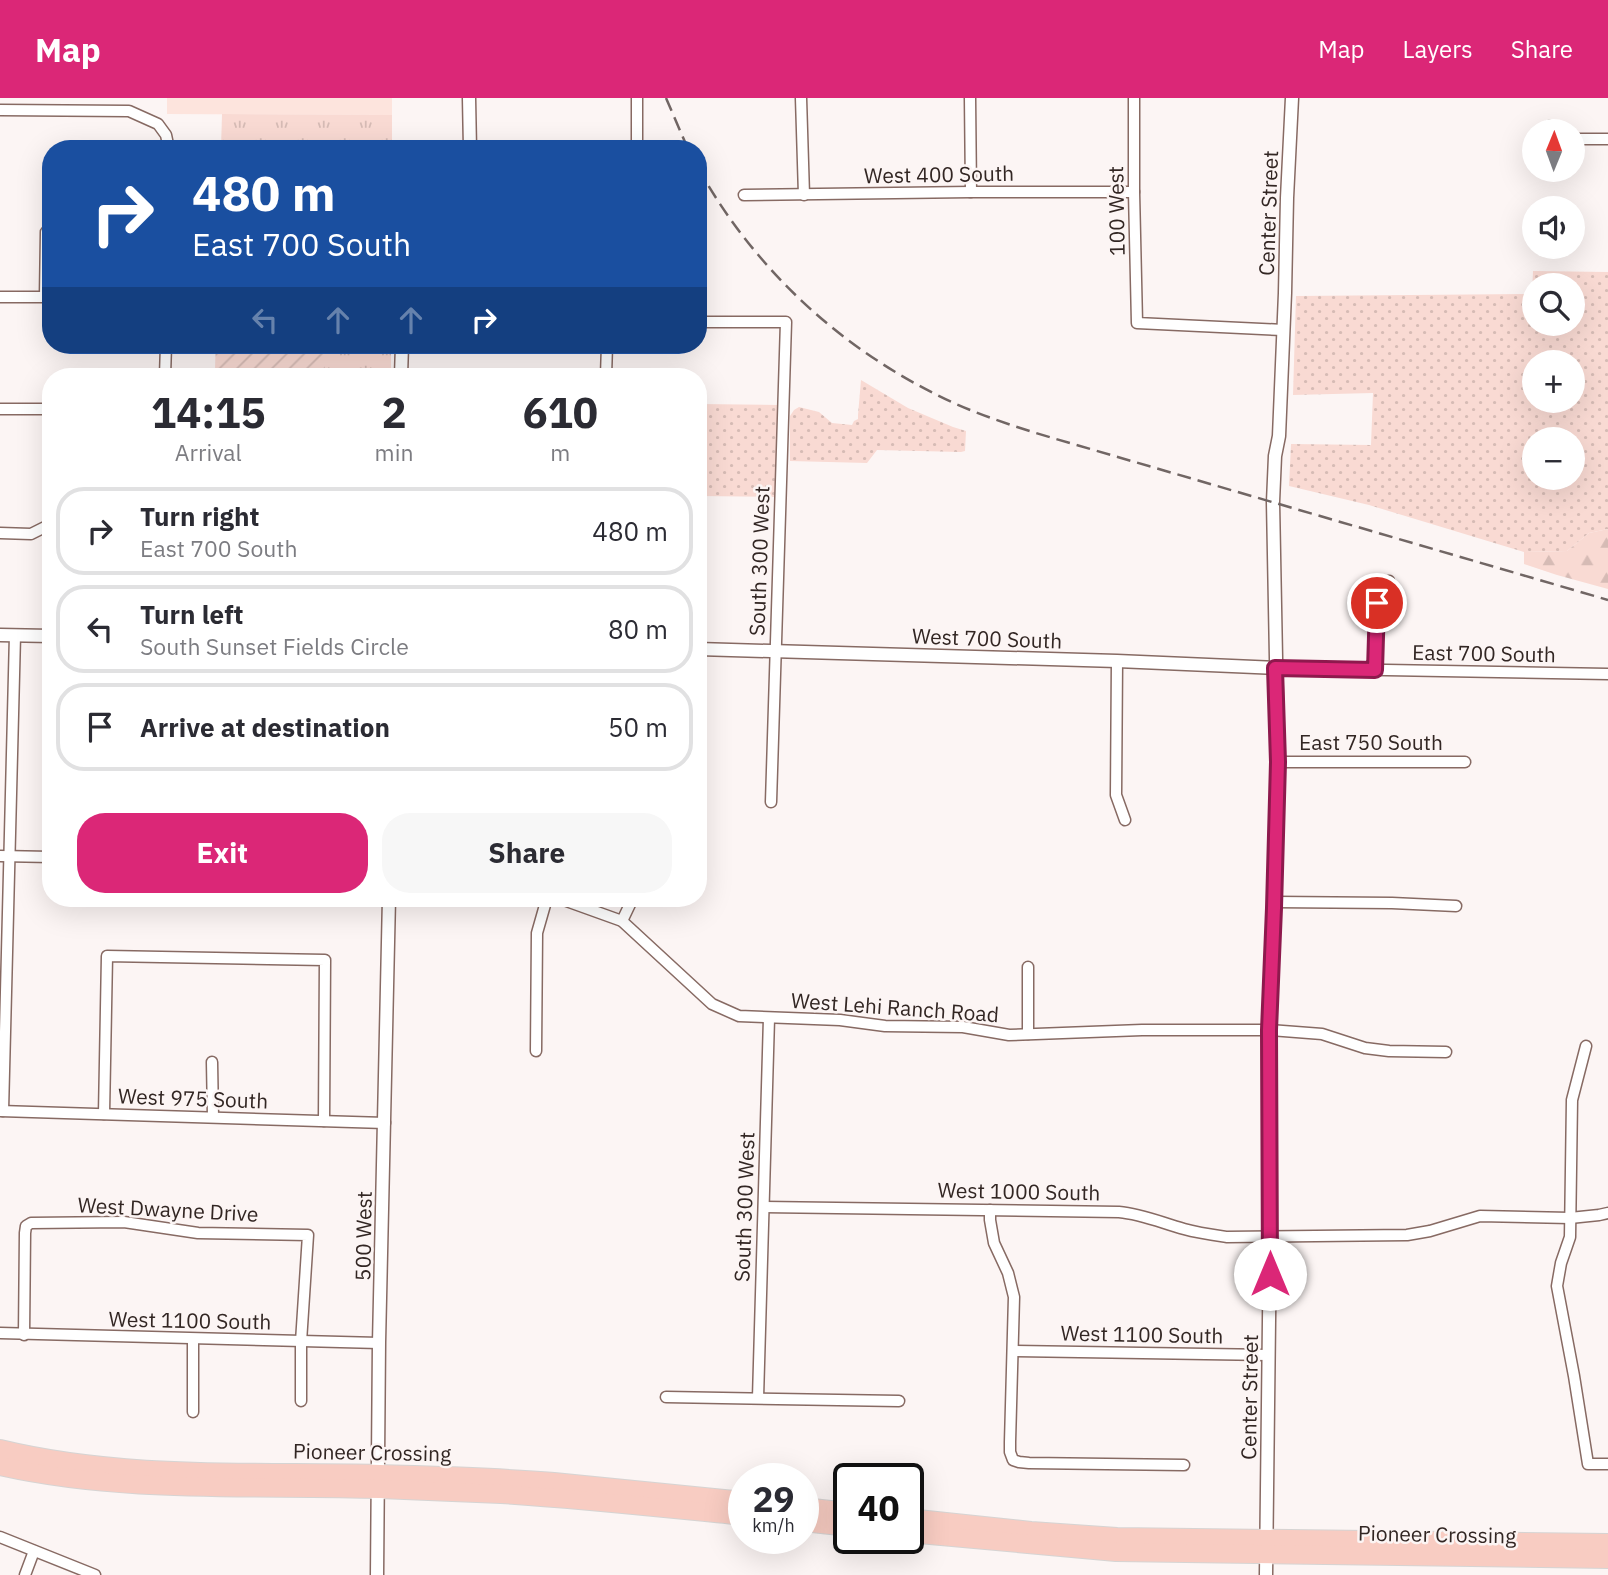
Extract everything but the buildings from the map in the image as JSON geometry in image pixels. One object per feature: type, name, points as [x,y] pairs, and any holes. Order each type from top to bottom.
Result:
[{"type":"highway","name":"Pioneer Crossing","points":[[0,1449],[75,1464],[378,1482],[728,1515]]},
{"type":"highway","name":"Pioneer Crossing","points":[[0,1466],[73,1479],[155,1486],[542,1481],[728,1500]]},
{"type":"highway","points":[[924,1520],[1073,1534],[1266,1547]]},
{"type":"highway","points":[[924,1534],[1116,1552],[1242,1546]]},
{"type":"highway","name":"Pioneer Crossing","points":[[1266,1547],[1608,1543]]},
{"type":"highway","name":"Pioneer Crossing","points":[[1266,1547],[1608,1559]]},
{"type":"street","points":[[469,98],[470,140]]},
{"type":"street","points":[[637,140],[638,98]]},
{"type":"street","points":[[801,98],[804,195]]},
{"type":"street","points":[[970,98],[971,192]]},
{"type":"street","name":"100 West","points":[[1134,98],[1137,323],[1283,330]]},
{"type":"street","name":"Center Street","points":[[1266,1575],[1270,1236],[1269,1030],[1278,762],[1275,562],[1278,544],[1281,456],[1279,436],[1292,98]]},
{"type":"street","points":[[0,110],[129,111],[158,124],[167,140]]},
{"type":"street","points":[[1586,139],[1608,139]]},
{"type":"street","name":"West 400 South","points":[[744,195],[1134,192]]},
{"type":"street","points":[[0,297],[42,297]]},
{"type":"street","name":"South 300 West","points":[[707,322],[786,322],[771,802]]},
{"type":"street","points":[[0,409],[42,409]]},
{"type":"street","points":[[0,533],[31,534],[42,528]]},
{"type":"street","points":[[1375,670],[1377,603],[1389,581]]},
{"type":"street","points":[[0,635],[42,636]]},
{"type":"street","points":[[1,1111],[4,856],[15,635]]},
{"type":"street","name":"West 700 South","points":[[707,649],[1275,668]]},
{"type":"street","points":[[1117,661],[1116,795],[1125,820]]},
{"type":"street","name":"East 700 South","points":[[1275,668],[1608,674]]},
{"type":"street","name":"East 750 South","points":[[1278,762],[1465,762]]},
{"type":"street","points":[[4,856],[42,857]]},
{"type":"street","points":[[1275,902],[1456,906]]},
{"type":"street","name":"500 West","points":[[377,1575],[379,1343],[389,907]]},
{"type":"street","points":[[536,1051],[537,933],[544,907]]},
{"type":"street","name":"West Lehi Ranch Road","points":[[583,907],[622,921],[712,1004],[739,1016],[841,1020],[885,1026],[963,1027],[1009,1035],[1142,1030],[1269,1030],[1322,1034],[1365,1048],[1389,1051],[1447,1052]]},
{"type":"street","points":[[622,921],[629,907]]},
{"type":"street","points":[[104,1114],[107,956],[325,960],[324,1121]]},
{"type":"street","points":[[1028,967],[1028,1034]]},
{"type":"street","name":"South 300 West","points":[[758,1398],[769,1017]]},
{"type":"street","points":[[1586,1046],[1572,1100],[1570,1237],[1557,1286],[1588,1464],[1608,1464]]},
{"type":"street","points":[[212,1062],[213,1118]]},
{"type":"street","name":"West 975 South","points":[[1,1111],[385,1123]]},
{"type":"street","name":"West 1000 South","points":[[764,1207],[1131,1213],[1205,1234],[1227,1237],[1407,1235],[1480,1216],[1570,1218],[1608,1213]]},
{"type":"street","points":[[990,1210],[994,1244],[1008,1273],[1014,1297],[1010,1442],[1013,1460],[1029,1463],[1184,1465]]},
{"type":"street","name":"West Dwayne Drive","points":[[24,1335],[26,1226],[38,1222],[124,1222],[198,1233],[308,1235],[301,1342]]},
{"type":"street","name":"West 1100 South","points":[[0,1333],[379,1343]]},
{"type":"street","points":[[193,1339],[193,1412]]},
{"type":"street","points":[[301,1342],[301,1401]]},
{"type":"street","name":"West 1100 South","points":[[1013,1352],[1269,1355]]},
{"type":"street","points":[[666,1397],[899,1401]]},
{"type":"street","points":[[0,1538],[95,1575]]},
{"type":"street","points":[[25,1575],[34,1551]]},
{"type":"shaded area","points":[[167,98],[392,98],[392,115],[167,114]]},
{"type":"green space","points":[[222,114],[392,115],[392,140],[221,140]]},
{"type":"green space","points":[[1533,271],[1608,272],[1608,529],[1589,533],[1567,551],[1524,552],[1369,505],[1289,486],[1291,444],[1371,445],[1373,393],[1293,395],[1296,296],[1522,294],[1522,336],[1585,336],[1585,273]]},
{"type":"green space","points":[[216,354],[391,354],[391,368],[215,368]]},
{"type":"green space","points":[[216,354],[325,354],[325,368],[215,368]]},
{"type":"green space","points":[[861,380],[908,408],[966,431],[965,451],[877,450],[867,463],[790,461],[790,416],[794,410],[799,407],[819,412],[832,423],[852,425],[858,419]]},
{"type":"green space","points":[[707,404],[779,405],[777,497],[707,496]]},
{"type":"green space","points":[[1608,529],[1608,589],[1524,564],[1524,552],[1567,551],[1589,533]]},
{"type":"railway","points":[[666,98],[684,140]]},
{"type":"railway","points":[[707,182],[748,242],[808,307],[878,361],[956,404],[1043,435],[1608,600]]},
{"type":"route","points":[[1270,1274],[1269,1030],[1278,762],[1275,668],[1375,670],[1377,603]]}]
